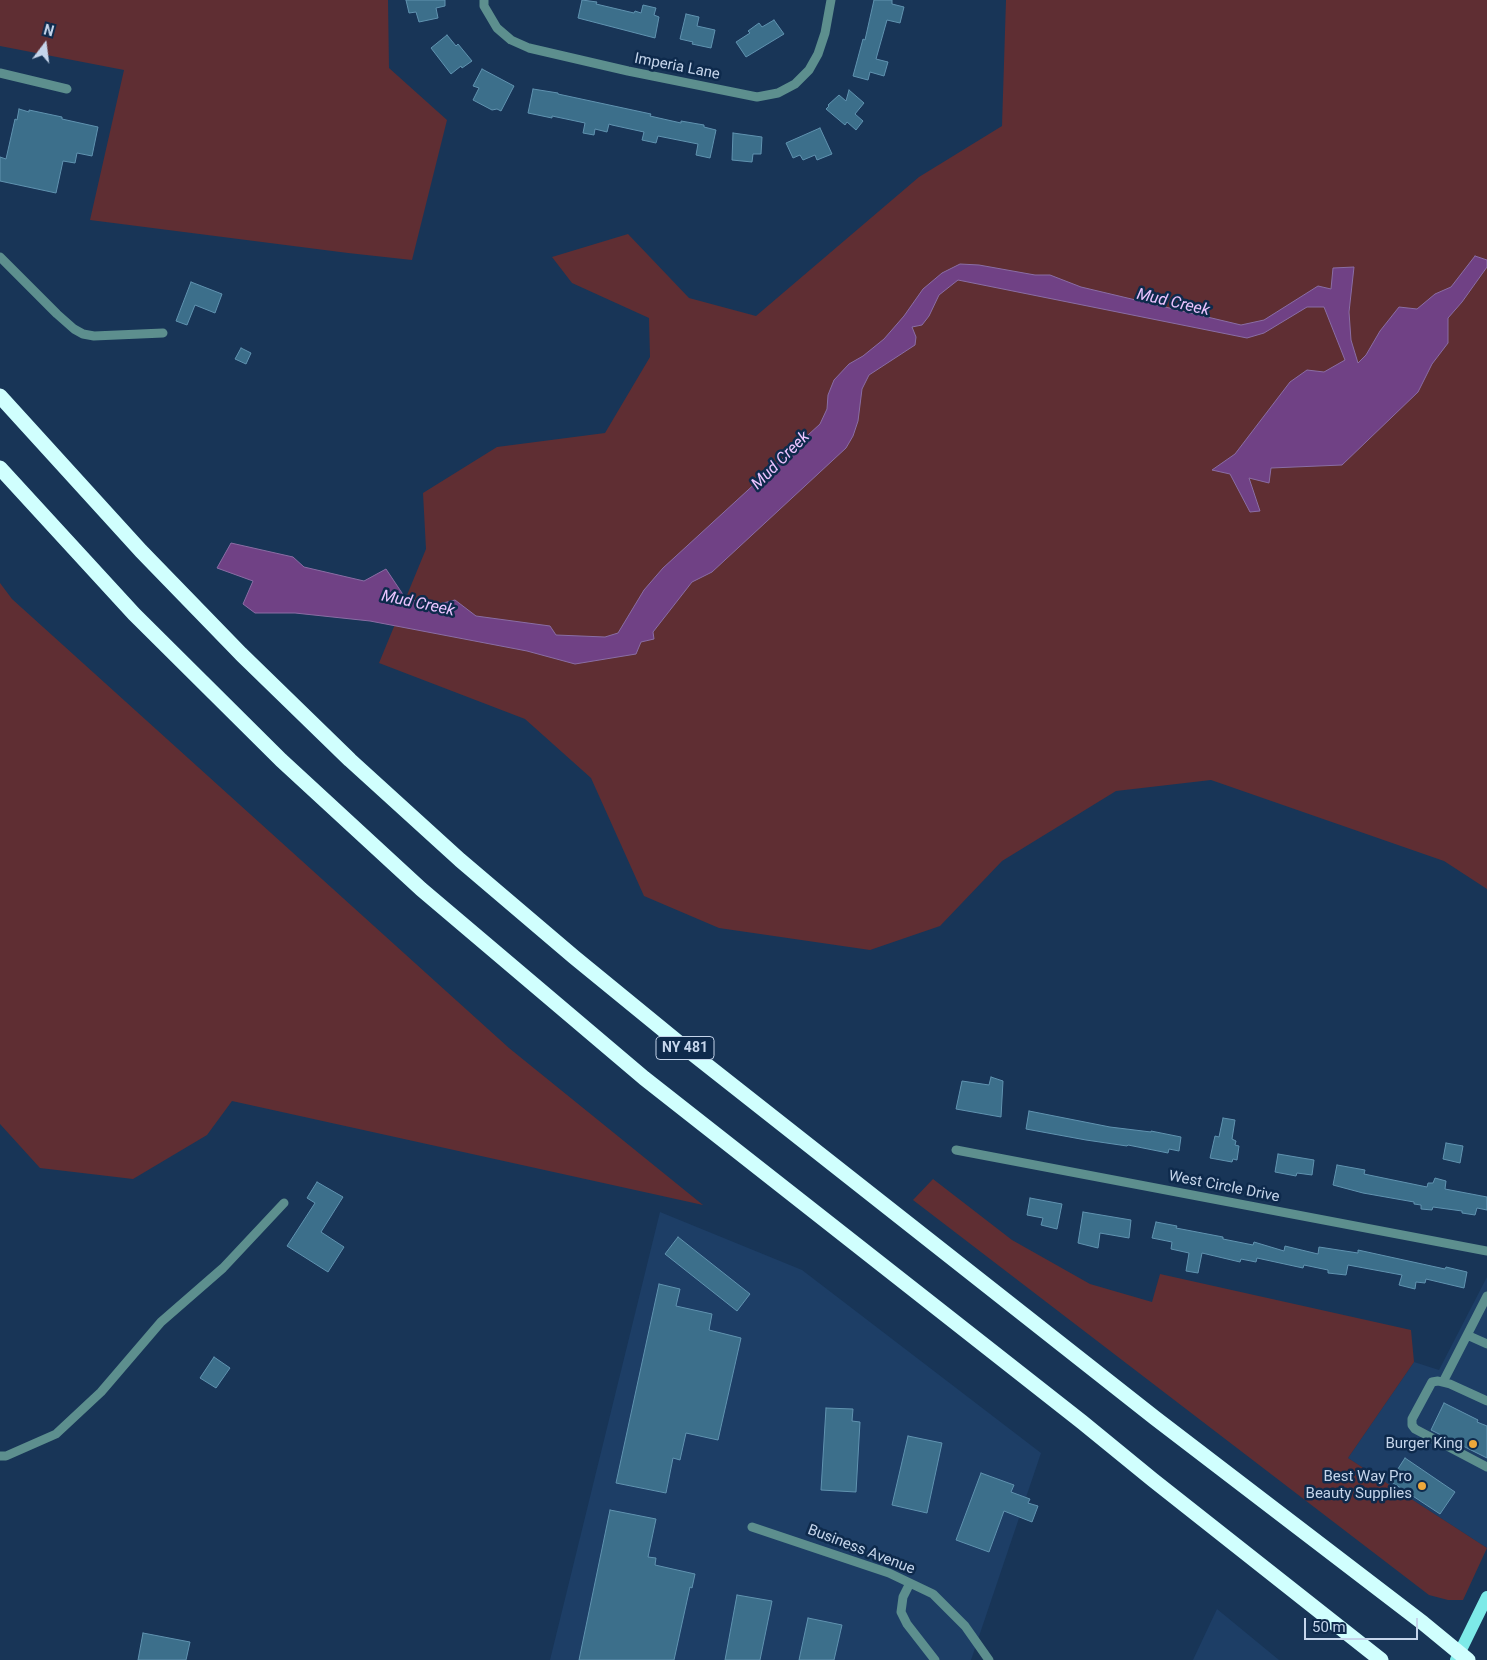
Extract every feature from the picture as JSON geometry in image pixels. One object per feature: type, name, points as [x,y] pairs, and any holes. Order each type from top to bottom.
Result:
[{"type":"highway","name":"NY 481","points":[[2,404],[241,654],[350,760],[460,860],[689,1051],[1155,1418],[1423,1623],[1468,1660]]},
{"type":"highway","name":"NY 481","points":[[0,468],[134,614],[281,760],[421,890],[644,1078],[1381,1660]]},
{"type":"main road","points":[[1456,1660],[1487,1597]]},
{"type":"street","name":"Imperia Lane","points":[[484,0],[484,6],[497,28],[511,40],[529,48],[628,71],[757,97],[778,93],[795,84],[810,70],[818,54],[831,0]]},
{"type":"street","points":[[0,73],[67,89]]},
{"type":"street","points":[[0,257],[57,314],[74,329],[83,334],[94,336],[163,333]]},
{"type":"street","name":"West Circle Drive","points":[[956,1150],[1487,1251]]},
{"type":"street","points":[[0,1456],[6,1456],[56,1434],[102,1392],[161,1322],[223,1268],[284,1203]]},
{"type":"street","points":[[1443,1382],[1487,1296]]},
{"type":"street","points":[[1467,1335],[1487,1344]]},
{"type":"street","points":[[1487,1401],[1450,1384],[1432,1382],[1412,1419],[1412,1425],[1415,1429],[1487,1467]]},
{"type":"street","name":"Business Avenue","points":[[752,1527],[889,1572],[933,1594],[964,1626],[989,1660]]},
{"type":"street","points":[[910,1583],[903,1597],[901,1612],[907,1624],[934,1660]]},
{"type":"shaded area","points":[[0,0],[388,0],[389,68],[447,120],[412,260],[90,220],[124,70],[0,46]]},
{"type":"shaded area","points":[[1006,0],[1487,0],[1487,889],[1444,861],[1211,780],[1116,791],[1002,861],[940,926],[870,950],[719,928],[644,896],[591,778],[525,719],[379,663],[426,549],[423,493],[497,447],[605,433],[650,357],[649,318],[572,283],[552,257],[628,234],[689,298],[756,316],[919,177],[1002,126]]},
{"type":"shaded area","points":[[0,583],[12,599],[509,1048],[703,1205],[232,1101],[207,1135],[133,1179],[40,1168],[0,1124]]},
{"type":"shaded area","points":[[933,1179],[1012,1240],[1090,1284],[1152,1302],[1160,1274],[1411,1330],[1414,1362],[1348,1458],[1487,1548],[1463,1600],[1448,1600],[1429,1595],[913,1200]]},
{"type":"shaded area","points":[[660,1212],[802,1270],[1041,1453],[971,1660],[550,1660]]},
{"type":"shaded area","points":[[1487,1277],[1487,1548],[1348,1458],[1414,1362],[1439,1370]]},
{"type":"shaded area","points":[[1217,1609],[1279,1660],[1193,1660]]},
{"type":"water","name":"Mud Creek","points":[[1475,256],[1487,260],[1487,267],[1448,318],[1448,343],[1432,364],[1418,392],[1342,465],[1271,468],[1269,483],[1249,478],[1260,511],[1250,512],[1230,474],[1212,470],[1235,454],[1290,382],[1307,370],[1324,372],[1345,360],[1324,307],[1307,307],[1264,333],[1247,338],[958,280],[939,295],[929,316],[922,325],[912,327],[916,337],[915,345],[869,375],[862,389],[858,421],[853,436],[846,448],[712,572],[692,582],[653,632],[654,639],[641,642],[636,654],[575,664],[527,651],[370,621],[295,613],[255,613],[243,604],[253,581],[217,568],[231,543],[293,557],[304,567],[364,581],[386,569],[406,599],[439,604],[455,600],[476,616],[550,626],[556,635],[605,637],[618,633],[644,590],[663,568],[820,424],[827,409],[828,395],[834,380],[849,364],[863,356],[884,339],[904,316],[923,289],[942,273],[960,264],[979,265],[1035,275],[1050,275],[1081,287],[1241,325],[1264,320],[1318,286],[1331,289],[1333,268],[1354,267],[1349,312],[1351,340],[1358,363],[1366,355],[1380,331],[1399,307],[1417,309],[1435,294],[1451,287]]},
{"type":"building","points":[[406,0],[445,0],[445,6],[436,8],[438,18],[419,22],[416,12],[409,13]]},
{"type":"building","points":[[582,0],[597,2],[596,4],[634,13],[635,11],[641,13],[643,5],[656,8],[654,15],[659,17],[655,38],[578,18]]},
{"type":"building","points":[[874,0],[892,0],[892,4],[904,7],[900,23],[887,20],[876,59],[888,62],[884,76],[870,72],[868,80],[853,76],[863,39],[865,40]]},
{"type":"building","points":[[686,14],[699,17],[697,26],[715,30],[711,48],[680,39]]},
{"type":"building","points":[[774,20],[784,34],[746,57],[736,42],[750,33],[748,31],[759,23],[762,27]]},
{"type":"building","points":[[447,35],[456,46],[458,44],[472,61],[462,68],[461,66],[451,74],[431,48]]},
{"type":"building","points":[[482,69],[514,86],[501,111],[497,109],[492,110],[473,100],[479,88],[473,86]]},
{"type":"building","points":[[533,89],[651,114],[650,116],[681,123],[681,121],[704,125],[704,127],[716,130],[710,158],[696,155],[698,144],[658,136],[656,143],[642,140],[644,132],[609,124],[607,132],[595,129],[594,135],[583,133],[585,123],[528,113]]},
{"type":"building","points":[[849,90],[864,103],[855,114],[863,121],[856,130],[847,122],[845,125],[826,109],[839,95],[846,101]]},
{"type":"building","points":[[19,109],[62,117],[62,119],[98,127],[92,156],[77,153],[75,163],[63,161],[56,193],[0,181],[0,157],[6,159]]},
{"type":"building","points":[[820,128],[832,154],[817,160],[815,155],[803,160],[800,155],[793,158],[786,143]]},
{"type":"building","points":[[733,133],[762,137],[761,154],[753,154],[752,162],[732,160]]},
{"type":"building","points":[[191,282],[222,294],[215,313],[195,305],[187,325],[176,321]]},
{"type":"building","points":[[241,348],[251,353],[246,364],[235,359]]},
{"type":"building","points":[[991,1077],[1003,1081],[1001,1117],[956,1109],[962,1081],[989,1085]]},
{"type":"building","points":[[1029,1111],[1110,1127],[1151,1131],[1181,1137],[1179,1151],[1169,1149],[1168,1153],[1026,1129]]},
{"type":"building","points":[[1223,1118],[1235,1120],[1232,1139],[1236,1141],[1235,1145],[1239,1146],[1237,1160],[1233,1159],[1232,1162],[1210,1158],[1215,1136],[1219,1137]]},
{"type":"building","points":[[1446,1143],[1463,1146],[1460,1163],[1443,1159]]},
{"type":"building","points":[[1278,1154],[1314,1160],[1312,1175],[1297,1173],[1296,1176],[1275,1172]]},
{"type":"building","points":[[1337,1165],[1365,1170],[1364,1174],[1427,1187],[1428,1183],[1433,1183],[1435,1178],[1446,1181],[1445,1189],[1487,1197],[1487,1210],[1477,1208],[1475,1215],[1433,1207],[1432,1210],[1421,1209],[1421,1205],[1414,1204],[1414,1202],[1363,1193],[1333,1185]]},
{"type":"building","points":[[317,1182],[343,1197],[321,1232],[344,1247],[328,1272],[287,1246],[315,1203],[307,1198]]},
{"type":"building","points":[[1030,1198],[1062,1204],[1057,1229],[1041,1225],[1043,1218],[1027,1215]]},
{"type":"building","points":[[1083,1212],[1131,1220],[1129,1238],[1100,1233],[1098,1248],[1078,1243]]},
{"type":"building","points":[[1156,1222],[1223,1237],[1223,1239],[1253,1245],[1254,1242],[1284,1251],[1285,1246],[1318,1254],[1319,1247],[1358,1253],[1358,1250],[1467,1272],[1464,1288],[1426,1279],[1425,1283],[1416,1282],[1415,1289],[1399,1285],[1402,1275],[1348,1265],[1346,1275],[1328,1273],[1328,1270],[1304,1265],[1303,1268],[1257,1258],[1256,1262],[1241,1259],[1240,1262],[1202,1253],[1198,1273],[1186,1271],[1189,1253],[1171,1249],[1172,1242],[1152,1238]]},
{"type":"building","points":[[678,1237],[750,1294],[737,1311],[665,1254]]},
{"type":"building","points":[[659,1284],[680,1289],[676,1306],[712,1314],[709,1330],[741,1338],[718,1440],[686,1433],[680,1460],[673,1458],[666,1493],[616,1483]]},
{"type":"building","points":[[214,1357],[230,1368],[216,1388],[200,1378]]},
{"type":"building","name":"Burger King","points":[[1444,1403],[1487,1426],[1487,1458],[1431,1430]]},
{"type":"building","points":[[826,1408],[853,1409],[852,1421],[860,1422],[856,1492],[821,1490]]},
{"type":"building","points":[[908,1436],[942,1443],[927,1513],[892,1505]]},
{"type":"building","name":"Best Way Pro Beauty Supplies","points":[[1405,1458],[1455,1492],[1440,1514],[1390,1481]]},
{"type":"building","points":[[981,1473],[1014,1485],[1011,1492],[1030,1499],[1028,1503],[1038,1506],[1032,1522],[1004,1511],[989,1552],[956,1540]]},
{"type":"building","points":[[610,1510],[656,1519],[648,1557],[656,1558],[655,1565],[695,1574],[692,1588],[690,1587],[674,1660],[579,1660]]},
{"type":"building","points":[[737,1595],[772,1601],[760,1660],[725,1660]]},
{"type":"building","points":[[808,1618],[842,1625],[834,1660],[799,1660]]},
{"type":"building","points":[[143,1633],[190,1642],[186,1660],[138,1660]]},
{"type":"place","name":"Burger King","points":[[1473,1444]]},
{"type":"place","name":"Best Way Pro Beauty Supplies","points":[[1422,1486]]}]
